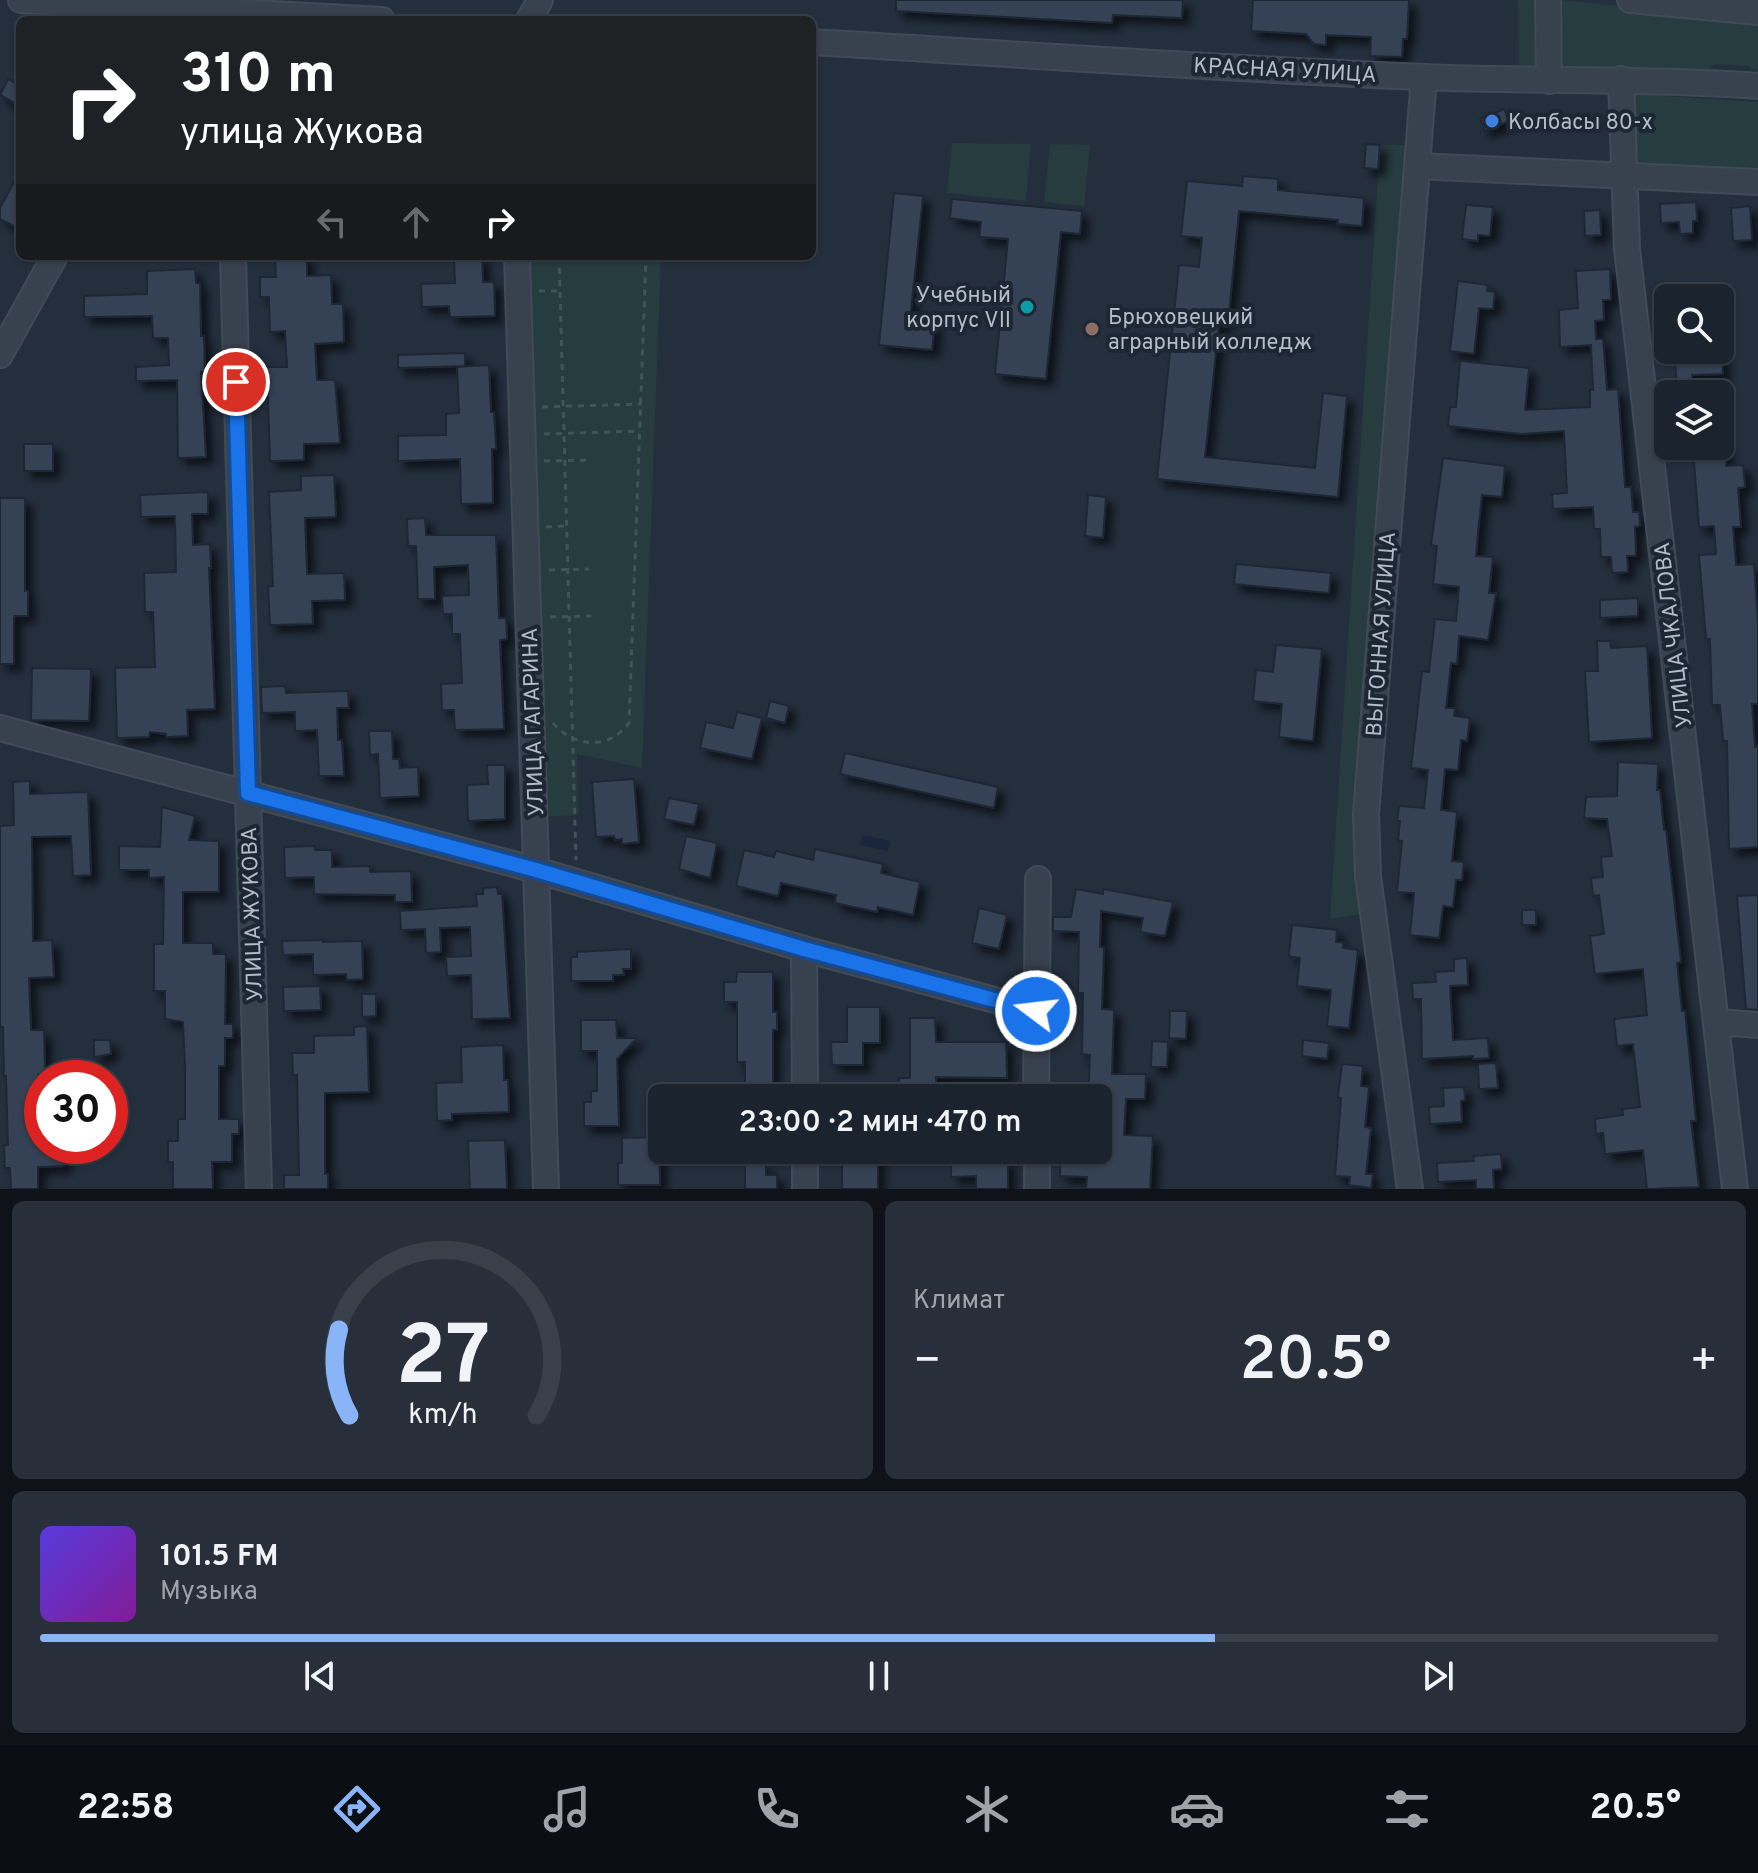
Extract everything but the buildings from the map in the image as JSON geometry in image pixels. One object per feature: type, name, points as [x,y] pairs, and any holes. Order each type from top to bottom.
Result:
[{"type":"street","points":[[21,0],[193,10],[226,16]]},
{"type":"street","points":[[1548,0],[1549,81]]},
{"type":"street","points":[[1630,0],[1758,12]]},
{"type":"street","name":"КРАСНАЯ УЛИЦА","points":[[816,42],[1424,77],[1549,81],[1621,79],[1758,86]]},
{"type":"street","name":"ВЫГОННАЯ УЛИЦА","points":[[1410,1189],[1368,876],[1366,814],[1424,77]]},
{"type":"street","name":"УЛИЦА ЧКАЛОВА","points":[[1621,79],[1627,249],[1735,1189]]},
{"type":"street","points":[[1417,166],[1758,182]]},
{"type":"street","points":[[0,355],[53,260]]},
{"type":"street","name":"УЛИЦА ЖУКОВА","points":[[233,260],[259,1189]]},
{"type":"street","name":"УЛИЦА ГАГАРИНА","points":[[517,260],[546,1189]]},
{"type":"street","points":[[0,728],[536,870],[804,949],[1036,1011]]},
{"type":"street","points":[[1036,1084],[1038,879]]},
{"type":"street","points":[[804,949],[805,1084]]},
{"type":"street","points":[[1717,1022],[1758,1025]]},
{"type":"street","points":[[805,1164],[805,1189]]},
{"type":"street","points":[[1037,1164],[1037,1189]]},
{"type":"path","points":[[559,260],[576,882]]},
{"type":"path","points":[[551,719],[559,730],[572,739],[589,743],[615,736],[629,723],[646,260]]},
{"type":"path","points":[[539,280],[539,291],[560,291]]},
{"type":"path","points":[[542,407],[641,404]]},
{"type":"path","points":[[543,434],[640,431]]},
{"type":"path","points":[[544,461],[586,460]]},
{"type":"path","points":[[546,527],[566,526]]},
{"type":"path","points":[[547,570],[589,569]]},
{"type":"path","points":[[548,617],[591,616]]},
{"type":"green space","points":[[1518,0],[1540,0],[1541,75],[1519,73]]},
{"type":"green space","points":[[1559,0],[1758,19],[1758,73],[1748,66],[1714,64],[1705,72],[1558,66]]},
{"type":"green space","points":[[1633,94],[1758,102],[1758,176],[1632,170]]},
{"type":"green space","points":[[952,143],[1031,144],[1026,201],[947,193]]},
{"type":"green space","points":[[1050,144],[1090,145],[1084,206],[1044,202]]},
{"type":"green space","points":[[1380,145],[1410,145],[1361,914],[1330,919]]},
{"type":"green space","points":[[527,260],[661,260],[642,768],[577,754],[578,815],[543,817]]},
{"type":"water","points":[[862,835],[890,841],[888,851],[860,845]]},
{"type":"place","name":"Колбасы 80-х","points":[[1492,121]]},
{"type":"place","name":"Учебный корпус VII","points":[[1027,307]]},
{"type":"place","name":"Брюховецкий аграрный колледж","points":[[1092,329]]},
{"type":"route","points":[[236,382],[248,793],[536,870],[804,949],[1036,1011]]}]
